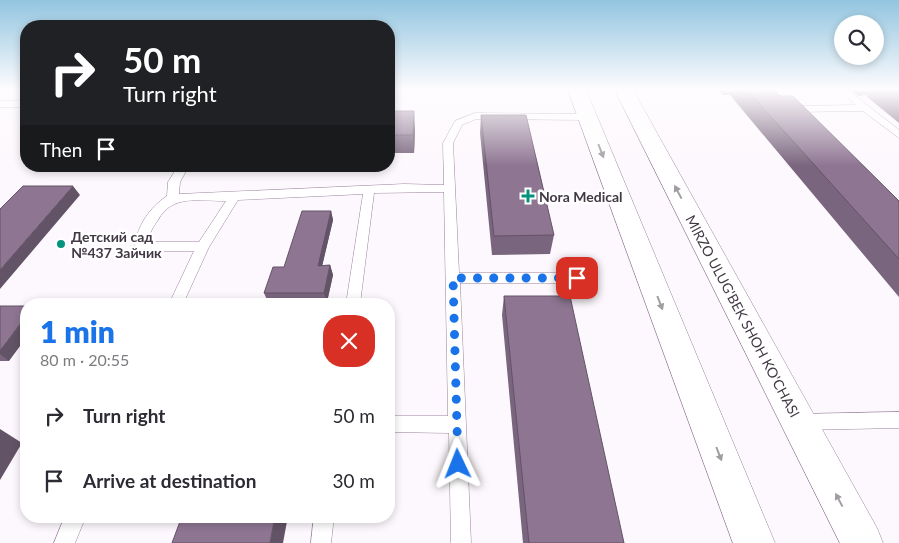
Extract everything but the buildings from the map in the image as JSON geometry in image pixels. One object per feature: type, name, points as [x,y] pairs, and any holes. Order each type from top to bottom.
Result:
[{"type":"main road","name":"MIRZO ULUG'BEK SHOH KO'CHASI","points":[[637,115],[862,543]]},
{"type":"main road","points":[[587,116],[754,543]]},
{"type":"lane","points":[[802,115],[809,122]]},
{"type":"lane","points":[[875,115],[899,135]]},
{"type":"lane","points":[[461,543],[448,143],[458,123],[475,116],[587,116]]},
{"type":"lane","points":[[172,198],[174,182],[180,172]]},
{"type":"lane","points":[[203,247],[142,246],[143,234],[159,206],[172,198],[234,197],[369,190],[450,189]]},
{"type":"lane","points":[[354,298],[369,190]]},
{"type":"lane","points":[[179,298],[203,247],[234,197]]},
{"type":"lane","points":[[453,278],[577,278]]},
{"type":"lane","points":[[798,422],[899,420]]},
{"type":"lane","points":[[395,424],[457,425]]},
{"type":"lane","points":[[64,543],[73,523]]},
{"type":"lane","points":[[321,543],[323,523]]},
{"type":"place","name":"Nora Medical","points":[[528,196]]},
{"type":"place","name":"Детский сад №437 Зайчик","points":[[61,244]]},
{"type":"route","points":[[458,464],[453,278],[577,278]]}]
